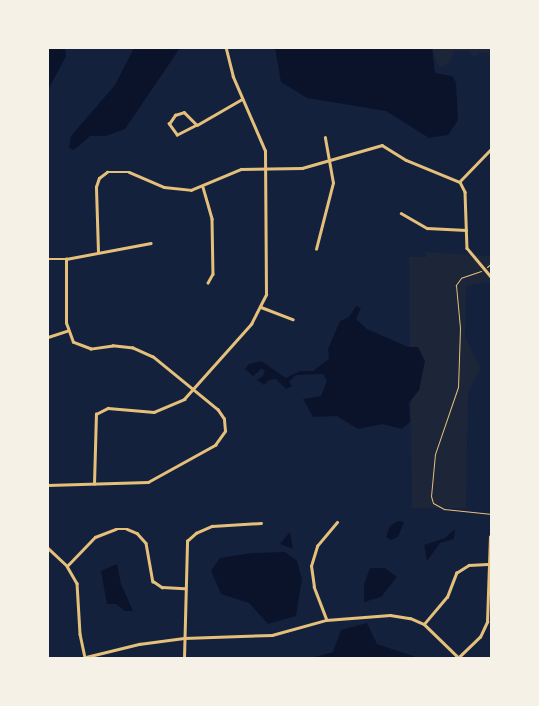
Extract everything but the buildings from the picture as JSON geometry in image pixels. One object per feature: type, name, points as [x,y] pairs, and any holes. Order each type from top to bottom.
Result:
[{"type":"street","points":[[94,484],[94,422],[99,411],[113,408],[154,412],[174,404],[192,391],[251,324],[261,307],[266,291],[265,168],[262,143],[230,68],[226,48]]},
{"type":"street","points":[[197,126],[184,112],[175,115],[169,124],[177,135],[197,126],[242,99]]},
{"type":"street","points":[[316,249],[333,183],[325,138]]},
{"type":"street","points":[[98,252],[97,182],[102,174],[112,171],[129,172],[173,189],[203,187],[233,171],[265,168],[302,168],[382,145],[406,160],[460,182],[466,192],[466,230],[469,252],[492,278]]},
{"type":"street","points":[[460,182],[492,148]]},
{"type":"street","points":[[203,187],[212,219],[213,274],[208,283]]},
{"type":"street","points":[[401,213],[427,228],[466,230]]},
{"type":"street","points":[[48,259],[66,259],[151,242]]},
{"type":"street","points":[[48,485],[148,482],[219,441],[225,431],[222,414],[144,352],[123,346],[84,348],[73,342],[67,331],[66,259]]},
{"type":"street","points":[[261,307],[293,319]]},
{"type":"street","points":[[48,337],[67,331]]},
{"type":"street","points":[[184,658],[185,546],[190,537],[212,526],[262,522]]},
{"type":"street","points":[[326,620],[314,587],[311,566],[322,538],[338,522]]},
{"type":"street","points":[[67,566],[95,537],[116,529],[127,529],[137,533],[146,543],[153,581],[162,587],[184,588]]},
{"type":"street","points":[[48,548],[67,566],[77,583],[80,634],[86,658],[125,646],[184,638],[272,635],[326,620],[390,615],[410,618],[424,624],[458,658],[480,637],[487,622],[490,537]]},
{"type":"street","points":[[424,624],[447,597],[456,573],[469,564],[488,564]]},
{"type":"path","points":[[486,267],[492,263]]},
{"type":"path","points":[[482,270],[461,278],[456,285],[460,328],[458,392],[435,454],[431,496],[433,503],[444,509],[492,514]]},
{"type":"shaded area","points":[[48,48],[65,48],[66,56],[48,90]]},
{"type":"shaded area","points":[[134,48],[180,48],[125,129],[106,136],[90,136],[74,150],[69,148],[71,136],[115,85]]},
{"type":"shaded area","points":[[275,48],[432,48],[435,73],[452,76],[456,82],[458,120],[448,135],[429,138],[386,111],[307,98],[281,82]]},
{"type":"shaded area","points":[[432,48],[491,48],[491,54],[479,52],[474,57],[469,51],[454,51],[449,62],[443,67],[438,66]]},
{"type":"shaded area","points":[[424,252],[491,256],[491,282],[466,286],[465,337],[480,368],[468,392],[466,508],[412,508],[409,257],[427,257]]},
{"type":"shaded area","points":[[356,306],[361,308],[356,319],[367,329],[408,347],[418,347],[425,361],[419,390],[409,403],[410,422],[402,429],[382,424],[358,429],[337,416],[313,417],[303,399],[321,396],[327,381],[323,374],[296,375],[289,382],[292,386],[286,389],[276,379],[269,380],[264,385],[257,380],[263,376],[265,370],[261,369],[253,376],[245,369],[249,364],[261,361],[286,378],[300,371],[313,371],[329,359],[328,349],[340,321],[349,317]]},
{"type":"shaded area","points":[[398,521],[404,522],[398,537],[391,540],[386,537],[390,526]]},
{"type":"shaded area","points":[[455,529],[454,539],[440,543],[427,561],[424,545],[445,538]]},
{"type":"shaded area","points":[[290,532],[293,549],[280,544]]},
{"type":"shaded area","points":[[285,552],[297,561],[302,579],[296,616],[268,624],[249,603],[221,594],[211,571],[220,558],[251,553]]},
{"type":"shaded area","points":[[117,564],[121,584],[133,611],[125,611],[116,604],[107,604],[101,571]]},
{"type":"shaded area","points":[[370,568],[385,568],[397,577],[381,597],[364,602],[364,584]]},
{"type":"shaded area","points":[[367,623],[377,644],[419,658],[311,658],[333,652],[341,630]]}]
